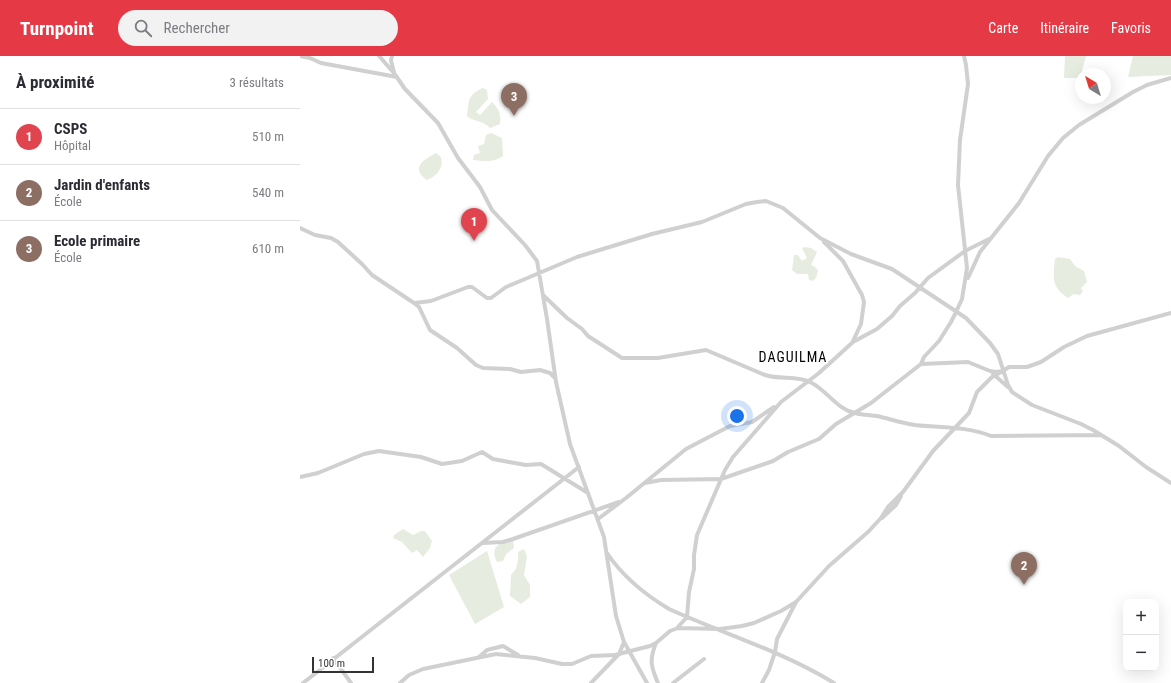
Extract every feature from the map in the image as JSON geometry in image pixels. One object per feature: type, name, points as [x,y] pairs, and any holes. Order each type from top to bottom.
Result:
[{"type":"street","points":[[300,56],[310,58],[321,63],[395,75]]},
{"type":"street","points":[[379,56],[405,89],[438,123],[458,158],[480,187],[492,210],[525,244],[537,261],[540,272],[555,379],[570,444],[604,537],[616,616],[624,642],[647,683]]},
{"type":"street","points":[[392,56],[391,60],[395,75]]},
{"type":"street","points":[[644,483],[661,480],[721,478],[773,461],[788,452],[819,439],[836,424],[871,403],[921,364],[924,357],[939,340],[951,322],[962,299],[967,268],[958,185],[960,140],[968,84],[964,56]]},
{"type":"street","points":[[965,284],[980,252],[989,239],[1019,204],[1048,156],[1063,138],[1079,125],[1133,92],[1147,85],[1171,78]]},
{"type":"street","points":[[414,303],[431,301],[468,287],[487,298],[491,298],[506,287],[577,257],[652,234],[702,222],[746,204],[766,201],[783,208],[820,238],[843,261],[862,295],[864,302],[862,324],[853,342]]},
{"type":"street","points":[[300,228],[315,235],[324,236],[335,240],[342,245],[372,275],[419,307],[430,330],[457,348],[476,365],[483,368],[510,369],[521,372],[540,370],[550,373],[555,379]]},
{"type":"street","points":[[820,238],[851,254],[892,269],[966,318],[990,343],[998,354],[1003,372],[1012,392],[1032,405],[1081,424],[1101,435],[1171,483]]},
{"type":"street","points":[[598,519],[686,449],[725,428],[752,422],[781,402],[809,381],[853,342],[876,329],[920,288],[928,278],[965,251],[989,239]]},
{"type":"street","points":[[543,295],[588,336],[622,358],[658,358],[706,350],[765,375],[772,377],[797,378],[809,381],[818,386],[836,404],[854,413],[876,416],[916,425],[957,427],[981,432],[991,436],[1101,435]]},
{"type":"street","points":[[762,683],[775,652],[777,639],[796,602],[829,566],[868,532],[881,518],[888,507],[903,492],[943,439],[951,434],[969,413],[977,392],[995,376],[1009,367],[1027,367],[1041,362],[1064,347],[1087,336],[1171,313]]},
{"type":"street","points":[[921,364],[968,362],[986,370],[1010,388]]},
{"type":"street","points":[[986,370],[1003,372]]},
{"type":"street","points":[[678,628],[688,617],[689,592],[694,569],[694,555],[698,535],[721,478],[733,457],[781,402]]},
{"type":"street","points":[[300,477],[318,473],[364,454],[378,451],[421,457],[442,464],[462,461],[482,452],[494,458],[508,462],[526,465],[541,464],[588,493]]},
{"type":"street","points":[[303,683],[579,467]]},
{"type":"street","points":[[481,543],[503,542],[513,539],[623,500]]},
{"type":"street","points":[[606,551],[616,566],[635,586],[669,609],[775,652],[812,669],[834,683]]},
{"type":"street","points":[[400,683],[409,675],[423,669],[496,654],[572,664],[591,656],[618,654],[656,643],[670,631],[678,628],[720,629],[754,623],[781,611],[796,602]]},
{"type":"street","points":[[591,683],[618,654],[624,642]]},
{"type":"street","points":[[656,643],[652,653],[651,662],[652,670],[658,683]]},
{"type":"street","points":[[477,658],[487,650],[503,646],[520,656]]},
{"type":"street","points":[[333,658],[351,683]]},
{"type":"street","points":[[673,683],[704,659]]},
{"type":"shaded area","points":[[1065,56],[1086,56],[1083,68],[1075,68],[1075,78],[1064,78]]},
{"type":"shaded area","points":[[1133,56],[1171,56],[1171,75],[1128,77]]},
{"type":"shaded area","points":[[483,88],[487,90],[488,99],[476,112],[480,115],[492,102],[500,114],[500,124],[490,128],[487,125],[467,116],[471,96]]},
{"type":"shaded area","points":[[491,133],[502,138],[503,156],[492,161],[473,160],[474,155],[480,153],[478,146],[484,144],[486,135]]},
{"type":"shaded area","points":[[436,153],[441,157],[441,168],[437,174],[427,180],[419,172],[420,165],[427,158]]},
{"type":"shaded area","points":[[802,248],[811,248],[817,252],[811,265],[818,270],[816,278],[812,281],[809,280],[808,274],[797,274],[792,270],[794,255],[798,255],[802,261],[807,258]]},
{"type":"shaded area","points":[[1058,257],[1070,259],[1075,266],[1084,271],[1087,282],[1081,288],[1083,291],[1080,295],[1074,294],[1068,298],[1062,294],[1056,286],[1054,282],[1054,272],[1055,259]]},
{"type":"shaded area","points":[[403,529],[413,535],[421,531],[425,531],[432,541],[430,548],[423,557],[417,550],[412,553],[402,542],[393,538],[394,535]]},
{"type":"shaded area","points":[[513,539],[514,548],[506,554],[503,561],[497,562],[494,552],[497,546]]},
{"type":"shaded area","points":[[524,549],[527,556],[524,575],[530,585],[530,597],[521,604],[510,596],[511,575],[516,569],[518,552]]},
{"type":"shaded area","points":[[487,551],[504,607],[475,624],[449,575]]},
{"type":"place","name":"Ecole primaire","points":[[514,116]]},
{"type":"place","name":"CSPS","points":[[474,241]]},
{"type":"place","name":"Jardin d'enfants","points":[[1024,585]]},
{"type":"district","name":"DAGUILMA","points":[[793,357]]}]
